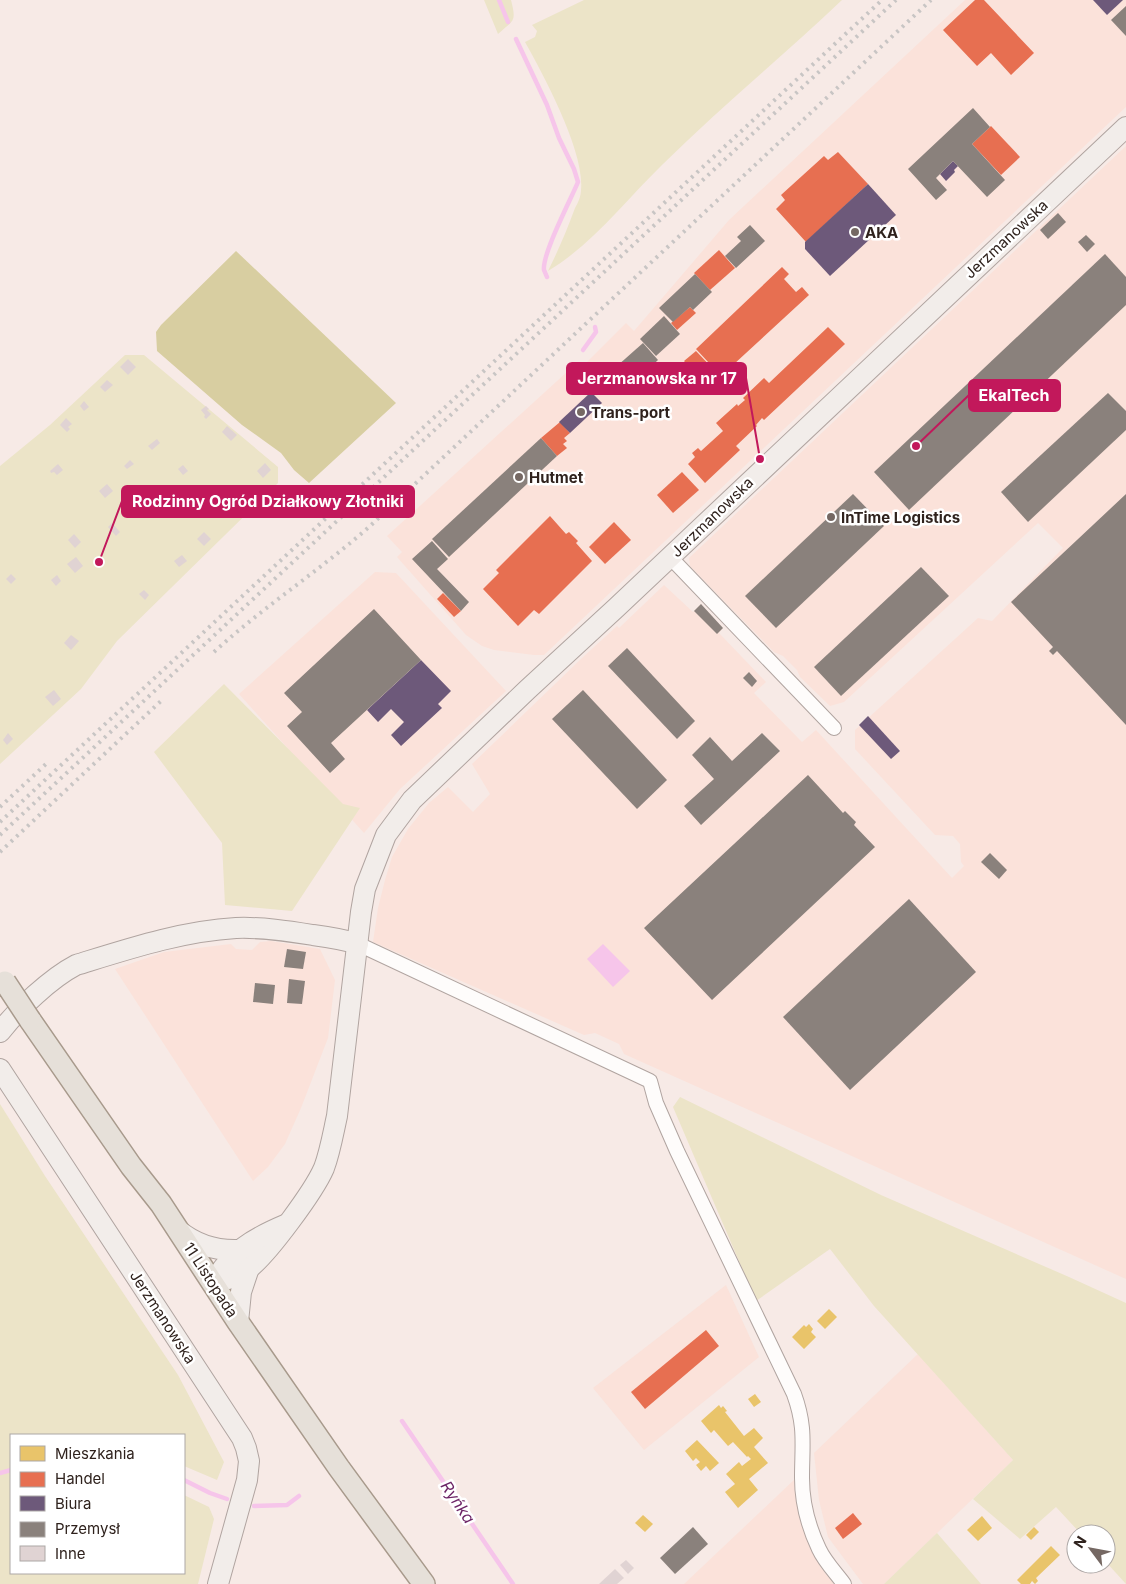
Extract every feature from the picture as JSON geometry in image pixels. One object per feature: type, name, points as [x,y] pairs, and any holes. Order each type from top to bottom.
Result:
[{"type":"main road","name":"11 Listopada","points":[[0,975],[42,1038],[178,1230],[238,1322],[339,1468],[424,1584]]},
{"type":"street","name":"Jerzmanowska","points":[[212,1283],[228,1279],[249,1268],[269,1247],[315,1185],[323,1169],[330,1147],[339,1097],[364,897],[373,867],[386,835],[412,800],[1126,127]]},
{"type":"street","points":[[670,557],[834,728]]},
{"type":"street","points":[[0,1032],[43,988],[62,972],[84,963],[177,937],[212,930],[247,928],[290,931],[358,944],[650,1081],[656,1103],[677,1151],[794,1394],[802,1418],[804,1461],[802,1479],[807,1517],[820,1550],[844,1584]]},
{"type":"street","name":"Jerzmanowska","points":[[0,1070],[242,1438],[249,1461],[247,1480],[218,1584]]},
{"type":"street","points":[[212,1283],[226,1263],[239,1250],[260,1235],[286,1224]]},
{"type":"street","points":[[178,1230],[206,1247],[239,1250]]},
{"type":"street","name":"Jerzmanowska","points":[[238,1322],[241,1292],[249,1268]]},
{"type":"shaded area","points":[[484,0],[511,0],[514,13],[512,20],[498,34]]},
{"type":"shaded area","points":[[584,0],[842,0],[684,144],[580,248],[548,271],[579,199],[581,174],[577,156],[562,114],[525,42],[535,37],[537,31],[532,25]]},
{"type":"shaded area","points":[[965,0],[1126,0],[1126,107],[544,655],[494,650],[482,646],[466,635],[397,557],[402,552],[387,536],[568,371],[573,376],[626,323],[634,331],[729,220]]},
{"type":"shaded area","points":[[1126,146],[1126,1279],[624,1054],[619,1044],[595,1033],[584,1035],[373,942],[378,908],[392,857],[408,829],[429,803],[448,787],[473,812],[490,794],[472,764],[582,658],[617,626],[619,628],[664,585],[693,612],[701,604],[723,628],[719,633],[766,682],[754,693],[802,742],[816,730],[952,878],[964,866],[961,862],[960,844],[953,836],[935,835],[855,749],[855,730],[978,618],[992,621],[1063,548],[1038,523],[844,702],[830,706],[800,677],[797,670],[783,656],[774,652],[690,566],[689,558]]},
{"type":"shaded area","points":[[236,251],[396,403],[309,483],[294,470],[281,453],[242,425],[157,351],[156,332],[161,325]]},
{"type":"shaded area","points":[[125,355],[144,355],[278,467],[278,483],[117,641],[81,689],[0,764],[0,466],[50,425]]},
{"type":"shaded area","points":[[375,572],[396,573],[506,691],[400,789],[364,833],[239,694]]},
{"type":"shaded area","points":[[224,684],[343,804],[360,808],[292,911],[225,905],[222,843],[154,752]]},
{"type":"shaded area","points":[[271,941],[320,949],[335,980],[328,1038],[301,1108],[285,1144],[268,1167],[253,1181],[115,969],[164,952],[231,944],[236,949],[252,950],[260,942]]},
{"type":"shaded area","points":[[603,944],[630,971],[613,987],[587,959]]},
{"type":"shaded area","points":[[680,1097],[881,1195],[1126,1303],[1126,1584],[1116,1573],[1116,1524],[1072,1524],[1056,1507],[1020,1539],[973,1499],[1013,1460],[874,1306],[830,1249],[756,1301],[673,1107]]},
{"type":"shaded area","points":[[0,1104],[45,1176],[178,1375],[224,1462],[217,1480],[185,1466],[185,1434],[10,1434],[10,1574],[185,1574],[185,1495],[209,1507],[214,1519],[198,1584],[0,1584]]},
{"type":"shaded area","points":[[726,1285],[759,1357],[644,1450],[593,1388]]},
{"type":"shaded area","points":[[918,1354],[1013,1460],[884,1584],[863,1584],[828,1537],[819,1500],[814,1453]]},
{"type":"shaded area","points":[[796,1478],[807,1539],[821,1568],[834,1584],[684,1584]]},
{"type":"shaded area","points":[[937,1533],[981,1584],[884,1584]]},
{"type":"building: Mieszkania","points":[[829,1309],[837,1317],[825,1329],[817,1321]]},
{"type":"building: Mieszkania","points":[[809,1324],[813,1329],[811,1332],[816,1337],[804,1349],[792,1337],[804,1325],[806,1327]]},
{"type":"building: Mieszkania","points":[[755,1394],[761,1402],[754,1407],[748,1399]]},
{"type":"building: Mieszkania","points":[[719,1405],[721,1408],[723,1406],[727,1411],[725,1412],[744,1436],[754,1428],[763,1438],[754,1447],[768,1463],[749,1479],[758,1490],[738,1508],[725,1492],[735,1484],[726,1474],[739,1462],[742,1466],[751,1459],[733,1442],[728,1446],[714,1430],[711,1433],[701,1421]]},
{"type":"building: Mieszkania","points":[[697,1440],[719,1463],[710,1471],[706,1466],[701,1471],[696,1465],[700,1462],[696,1458],[693,1461],[685,1451]]},
{"type":"building: Mieszkania","points":[[643,1515],[653,1524],[645,1532],[635,1523]]},
{"type":"building: Mieszkania","points":[[982,1516],[992,1528],[978,1541],[967,1530]]},
{"type":"building: Mieszkania","points":[[1034,1527],[1039,1532],[1031,1540],[1026,1535]]},
{"type":"building: Mieszkania","points":[[1051,1546],[1060,1555],[1036,1578],[1038,1581],[1035,1584],[1032,1581],[1030,1584],[1021,1584],[1017,1580]]},
{"type":"building: Handel","points":[[975,0],[984,0],[1034,53],[1011,75],[991,53],[977,66],[943,30]]},
{"type":"building: Handel","points":[[991,126],[1020,157],[1001,175],[972,144]]},
{"type":"building: Handel","points":[[838,152],[868,184],[806,242],[776,209],[785,200],[781,195],[824,156],[828,160]]},
{"type":"building: Handel","points":[[719,250],[735,268],[710,290],[694,273]]},
{"type":"building: Handel","points":[[782,267],[789,274],[784,279],[796,292],[802,287],[809,295],[721,376],[696,349]]},
{"type":"building: Handel","points":[[690,307],[696,313],[677,330],[671,323]]},
{"type":"building: Handel","points":[[828,327],[845,344],[764,420],[762,418],[757,426],[736,446],[740,450],[705,483],[688,464],[695,457],[692,453],[698,448],[701,451],[723,431],[716,423],[737,404],[738,406],[745,400],[743,398],[764,378],[769,383]]},
{"type":"building: Handel","points":[[696,351],[717,373],[705,385],[684,361]]},
{"type":"building: Handel","points":[[560,422],[570,433],[564,438],[567,441],[563,444],[567,448],[557,456],[541,438]]},
{"type":"building: Handel","points":[[682,472],[699,490],[673,513],[657,495]]},
{"type":"building: Handel","points":[[550,516],[566,534],[569,532],[578,541],[576,543],[592,561],[539,614],[534,610],[518,626],[483,589],[499,573],[496,570]]},
{"type":"building: Handel","points":[[614,522],[631,540],[605,564],[589,547]]},
{"type":"building: Handel","points":[[443,593],[461,611],[454,617],[437,599]]},
{"type":"building: Handel","points":[[706,1330],[719,1346],[645,1409],[631,1392]]},
{"type":"building: Handel","points":[[853,1513],[862,1524],[843,1539],[835,1528]]},
{"type":"building: Biura","points":[[1093,0],[1123,0],[1107,15]]},
{"type":"building: Biura","points":[[953,161],[958,166],[946,181],[940,174]]},
{"type":"building: Biura","points":[[868,184],[896,215],[830,276],[805,249],[805,242]]},
{"type":"building: Biura","name":"Trans-port","points":[[591,392],[602,403],[570,433],[559,422]]},
{"type":"building: Biura","points":[[421,660],[451,691],[438,704],[442,708],[401,746],[391,735],[404,722],[391,709],[378,722],[367,710]]},
{"type":"building: Biura","points":[[868,716],[900,751],[891,759],[859,725]]},
{"type":"building: Przemysł","points":[[1126,6],[1126,36],[1111,20]]},
{"type":"building: Przemysł","points":[[973,108],[990,127],[972,144],[1005,180],[987,197],[953,161],[936,178],[947,190],[936,200],[908,169]]},
{"type":"building: Przemysł","points":[[1058,213],[1066,222],[1048,239],[1040,230]]},
{"type":"building: Przemysł","points":[[750,225],[765,241],[736,268],[725,256],[741,241],[737,237]]},
{"type":"building: Przemysł","points":[[1086,235],[1095,244],[1087,252],[1078,242]]},
{"type":"building: Przemysł","points":[[1105,254],[1126,277],[1126,305],[909,510],[874,472]]},
{"type":"building: Przemysł","points":[[695,274],[712,292],[693,310],[690,307],[673,322],[659,308]]},
{"type":"building: Przemysł","points":[[664,316],[680,334],[656,356],[640,339]]},
{"type":"building: Przemysł","points":[[643,343],[658,360],[633,383],[617,366]]},
{"type":"building: Przemysł","points":[[1108,393],[1126,411],[1126,430],[1028,522],[1001,492]]},
{"type":"building: Przemysł","points":[[541,438],[557,456],[449,557],[432,539]]},
{"type":"building: Przemysł","points":[[853,494],[884,526],[776,628],[745,596]]},
{"type":"building: Przemysł","points":[[1126,494],[1126,725],[1057,651],[1053,655],[1049,651],[1053,647],[1011,602]]},
{"type":"building: Przemysł","points":[[432,541],[448,559],[437,569],[469,602],[461,611],[412,559]]},
{"type":"building: Przemysł","points":[[921,567],[949,596],[841,696],[814,667]]},
{"type":"building: Przemysł","points":[[701,604],[723,628],[717,634],[694,611]]},
{"type":"building: Przemysł","points":[[374,609],[421,660],[331,743],[345,759],[330,773],[287,726],[302,712],[284,693]]},
{"type":"building: Przemysł","points":[[627,648],[695,721],[677,739],[608,666]]},
{"type":"building: Przemysł","points":[[749,672],[757,681],[752,687],[743,678]]},
{"type":"building: Przemysł","points":[[583,690],[667,780],[637,809],[552,719]]},
{"type":"building: Przemysł","points":[[762,733],[780,751],[701,825],[684,806],[714,779],[692,755],[710,737],[732,761]]},
{"type":"building: Przemysł","points":[[808,775],[843,813],[845,811],[856,822],[854,825],[875,847],[712,1000],[644,928]]},
{"type":"building: Przemysł","points":[[990,853],[1007,870],[999,879],[981,862]]},
{"type":"building: Przemysł","points":[[909,899],[976,972],[850,1090],[783,1017]]},
{"type":"building: Przemysł","points":[[287,949],[306,952],[303,969],[284,967]]},
{"type":"building: Przemysł","points":[[289,979],[305,981],[302,1004],[287,1003]]},
{"type":"building: Przemysł","points":[[255,983],[275,985],[273,1004],[253,1002]]},
{"type":"building: Przemysł","points":[[693,1527],[708,1544],[675,1574],[660,1558]]},
{"type":"building: Inne","points":[[128,359],[136,367],[128,375],[120,367]]},
{"type":"building: Inne","points":[[107,380],[113,385],[105,392],[100,387]]},
{"type":"building: Inne","points":[[84,401],[89,407],[84,411],[80,406]]},
{"type":"building: Inne","points":[[206,406],[211,414],[206,419],[201,410]]},
{"type":"building: Inne","points":[[66,418],[72,424],[68,427],[70,429],[67,432],[60,425]]},
{"type":"building: Inne","points":[[227,426],[237,435],[231,441],[222,432]]},
{"type":"building: Inne","points":[[157,439],[160,443],[152,450],[148,446]]},
{"type":"building: Inne","points":[[130,460],[134,464],[127,469],[124,466]]},
{"type":"building: Inne","points":[[265,463],[271,470],[263,478],[257,471]]},
{"type":"building: Inne","points":[[58,464],[63,470],[57,475],[54,472],[51,473],[50,471]]},
{"type":"building: Inne","points":[[183,465],[188,471],[183,475],[178,469]]},
{"type":"building: Inne","points":[[107,484],[113,491],[105,498],[99,491]]},
{"type":"building: Inne","points":[[112,523],[120,532],[116,536],[108,527]]},
{"type":"building: Inne","points":[[204,532],[211,539],[204,546],[197,539]]},
{"type":"building: Inne","points":[[74,534],[81,542],[75,548],[68,540]]},
{"type":"building: Inne","points":[[182,555],[187,561],[179,567],[174,561]]},
{"type":"building: Inne","points":[[76,557],[83,566],[75,573],[67,564]]},
{"type":"building: Inne","points":[[11,574],[16,579],[11,584],[6,579]]},
{"type":"building: Inne","points":[[57,575],[61,581],[56,586],[51,580]]},
{"type":"building: Inne","points":[[144,590],[149,595],[145,600],[139,594]]},
{"type":"building: Inne","points":[[71,635],[79,641],[71,650],[64,643]]},
{"type":"building: Inne","points":[[54,690],[61,699],[53,706],[45,697]]},
{"type":"building: Inne","points":[[8,733],[13,739],[7,745],[3,740]]},
{"type":"building: Inne","points":[[626,1560],[634,1568],[628,1574],[620,1565]]},
{"type":"building: Inne","points":[[615,1569],[624,1578],[617,1584],[599,1584]]},
{"type":"waterway","points":[[499,0],[508,22]]},
{"type":"waterway","points":[[516,39],[547,105],[578,182],[547,252],[544,270],[547,277]]},
{"type":"waterway","points":[[583,350],[596,332],[595,327]]},
{"type":"waterway","name":"Ryńka","points":[[402,1421],[513,1584]]},
{"type":"waterway","name":"Ryńka","points":[[0,1473],[10,1470]]},
{"type":"waterway","name":"Ryńka","points":[[185,1480],[227,1499]]},
{"type":"waterway","name":"Ryńka","points":[[254,1506],[287,1505],[299,1496]]},
{"type":"railway","points":[[0,822],[882,0]]},
{"type":"railway","points":[[0,835],[896,0]]},
{"type":"railway","points":[[214,652],[369,527],[931,0]]},
{"type":"railway","points":[[0,852],[162,700]]},
{"type":"railway","points":[[0,807],[46,764]]},
{"type":"place","name":"AKA","points":[[855,232]]},
{"type":"place","name":"Trans-port","points":[[581,412]]},
{"type":"place","name":"EkalTech","points":[[916,446]]},
{"type":"place","name":"Jerzmanowska nr 17","points":[[760,459]]},
{"type":"place","name":"Hutmet","points":[[519,477]]},
{"type":"place","name":"InTime Logistics","points":[[831,517]]},
{"type":"place","name":"Rodzinny Ogród Działkowy Złotniki","points":[[99,562]]}]
